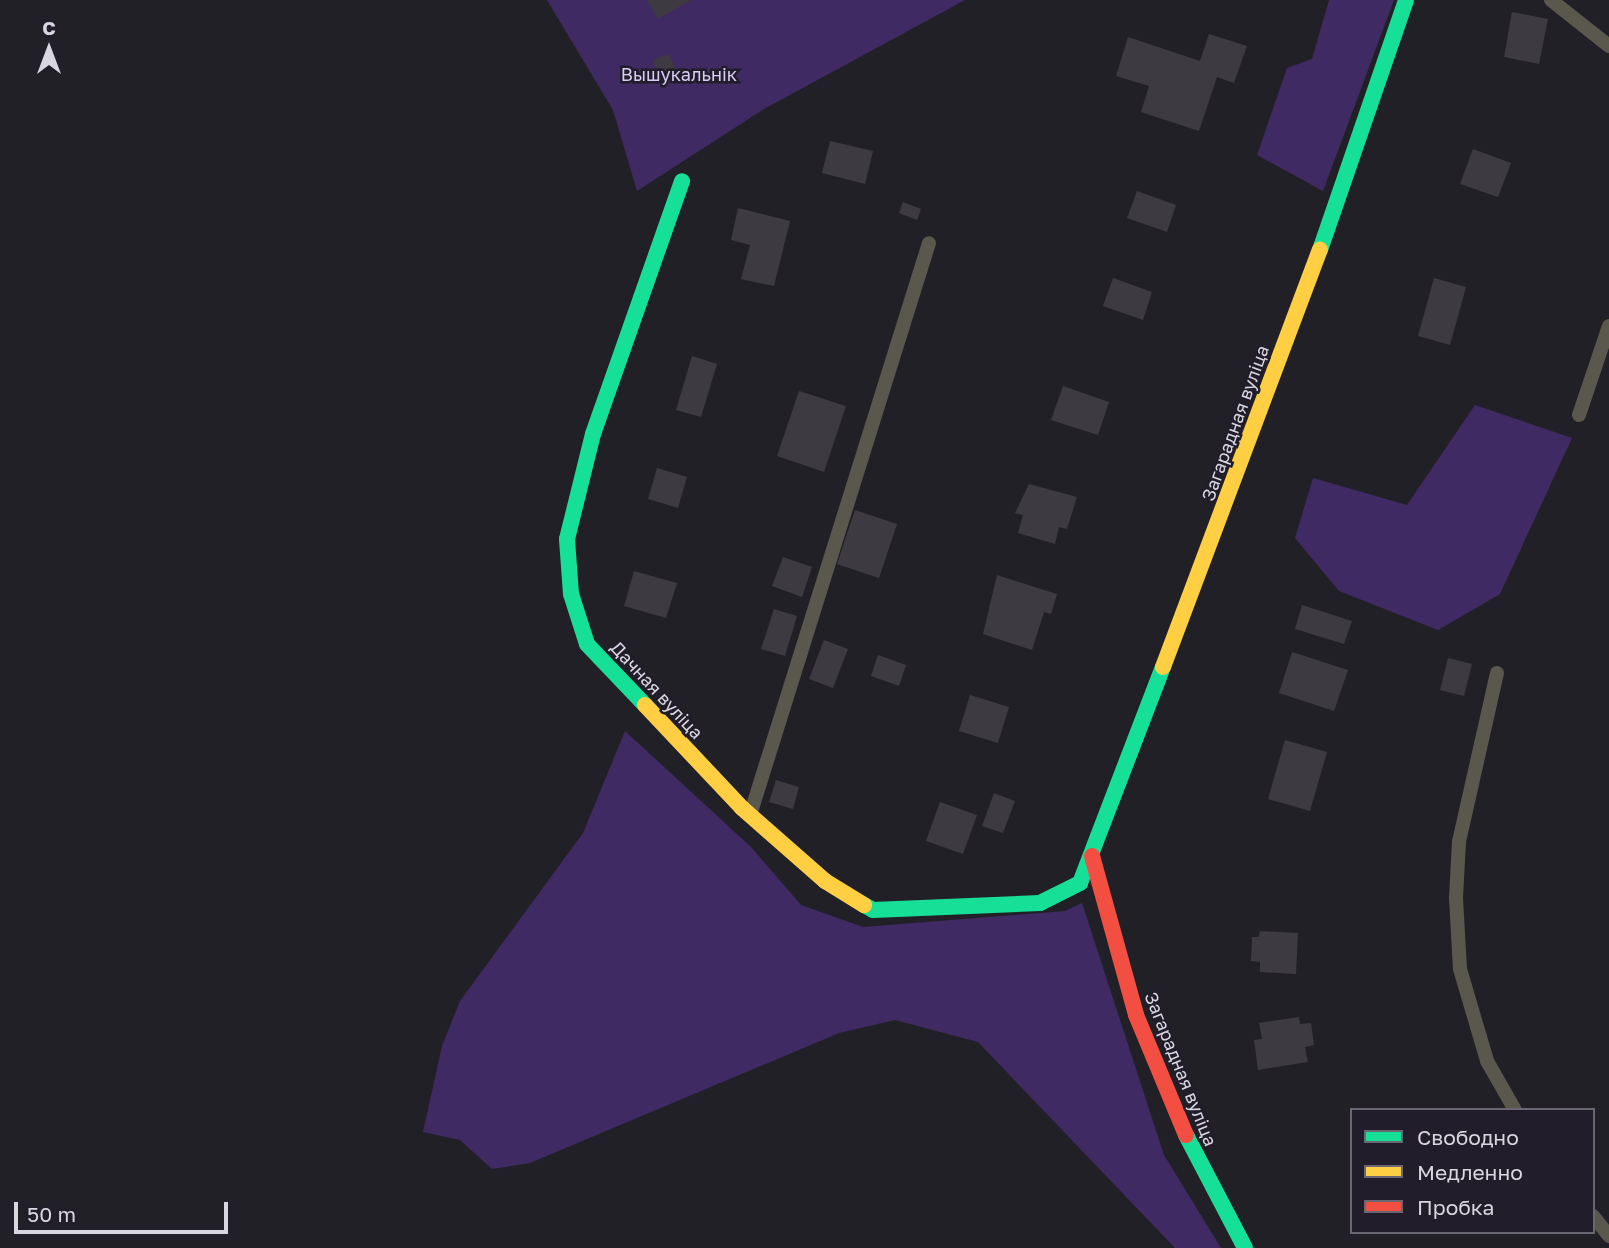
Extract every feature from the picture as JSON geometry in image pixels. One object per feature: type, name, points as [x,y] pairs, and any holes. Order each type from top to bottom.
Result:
[{"type":"street","name":"Загарадная вуліца","points":[[1080,883],[1320,250],[1406,0]]},
{"type":"street","name":"Дачная вуліца","points":[[682,181],[593,435],[567,539],[571,594],[587,644],[750,813],[825,881],[873,910],[1040,904],[1080,883]]},
{"type":"street","name":"Загарадная вуліца","points":[[1092,856],[1136,1015],[1198,1163],[1245,1248]]},
{"type":"lane","points":[[1551,0],[1609,46]]},
{"type":"lane","points":[[750,813],[929,243]]},
{"type":"lane","points":[[1579,415],[1609,326]]},
{"type":"lane","points":[[1497,673],[1459,842],[1456,898],[1460,969],[1487,1061],[1514,1108]]},
{"type":"lane","points":[[1595,1218],[1609,1236]]},
{"type":"green space","name":"Вышукальнік","points":[[547,0],[965,0],[764,109],[637,191],[613,110]]},
{"type":"green space","points":[[1329,0],[1394,0],[1323,191],[1257,155],[1287,68],[1312,59]]},
{"type":"green space","points":[[1475,405],[1572,438],[1500,594],[1438,630],[1339,591],[1295,538],[1313,478],[1407,505]]},
{"type":"green space","points":[[625,731],[751,847],[801,905],[863,927],[1065,911],[1082,903],[1164,1155],[1221,1248],[1175,1248],[978,1042],[895,1020],[839,1033],[530,1163],[492,1169],[460,1140],[423,1132],[442,1046],[460,1001],[583,833]]},
{"type":"building","points":[[647,0],[691,0],[658,19]]},
{"type":"building","points":[[1512,12],[1548,19],[1539,64],[1504,57]]},
{"type":"building","points":[[1209,34],[1247,46],[1234,83],[1217,77],[1199,131],[1141,112],[1149,86],[1116,76],[1128,37],[1200,61]]},
{"type":"building","points":[[668,54],[680,76],[665,84],[653,61]]},
{"type":"building","points":[[830,141],[873,151],[865,184],[822,173]]},
{"type":"building","points":[[1473,149],[1511,163],[1498,197],[1460,184]]},
{"type":"building","points":[[1137,191],[1176,205],[1167,232],[1127,218]]},
{"type":"building","points":[[903,202],[921,209],[917,220],[899,213]]},
{"type":"building","points":[[738,208],[790,221],[774,286],[741,279],[750,245],[731,240]]},
{"type":"building","points":[[1113,278],[1152,292],[1143,320],[1103,306]]},
{"type":"building","points":[[1434,278],[1466,287],[1450,345],[1418,336]]},
{"type":"building","points":[[692,356],[717,364],[701,417],[676,410]]},
{"type":"building","points":[[1063,386],[1109,402],[1098,435],[1051,420]]},
{"type":"building","points":[[799,391],[846,406],[824,472],[777,456]]},
{"type":"building","points":[[657,468],[687,477],[678,508],[648,499]]},
{"type":"building","points":[[1029,484],[1077,497],[1067,529],[1059,527],[1055,544],[1018,533],[1023,515],[1015,513]]},
{"type":"building","points":[[855,510],[897,524],[879,578],[837,564]]},
{"type":"building","points":[[783,557],[812,567],[802,597],[772,586]]},
{"type":"building","points":[[634,571],[677,583],[666,618],[624,606]]},
{"type":"building","points":[[997,575],[1057,594],[1051,614],[1044,612],[1032,650],[983,634]]},
{"type":"building","points":[[1302,605],[1352,621],[1344,644],[1295,629]]},
{"type":"building","points":[[774,609],[797,616],[785,656],[761,649]]},
{"type":"building","points":[[824,640],[848,649],[833,688],[809,679]]},
{"type":"building","points":[[1292,652],[1348,670],[1334,711],[1279,693]]},
{"type":"building","points":[[878,655],[906,665],[899,686],[871,676]]},
{"type":"building","points":[[1448,658],[1472,664],[1464,696],[1440,690]]},
{"type":"building","points":[[970,695],[1009,707],[998,743],[959,731]]},
{"type":"building","points":[[1285,740],[1327,752],[1310,811],[1268,799]]},
{"type":"building","points":[[776,780],[799,787],[793,809],[769,802]]},
{"type":"building","points":[[994,793],[1015,801],[1003,833],[982,826]]},
{"type":"building","points":[[940,802],[977,815],[963,854],[926,841]]},
{"type":"building","points":[[1260,931],[1298,933],[1296,974],[1260,972],[1260,962],[1251,961],[1252,937],[1259,937]]},
{"type":"building","points":[[1299,1017],[1300,1024],[1311,1023],[1314,1045],[1305,1047],[1308,1062],[1258,1070],[1254,1040],[1262,1039],[1259,1023]]},
{"type":"traffic: fast","points":[[1320,250],[1406,0]]},
{"type":"traffic: fast","points":[[645,705],[587,644],[571,594],[567,539],[593,434],[682,181]]},
{"type":"traffic: fast","points":[[864,905],[873,910],[1040,903],[1080,883],[1163,667]]},
{"type":"traffic: fast","points":[[1186,1135],[1245,1248]]},
{"type":"traffic: slow","points":[[1163,667],[1320,250]]},
{"type":"traffic: slow","points":[[645,705],[742,808],[825,881],[864,905]]},
{"type":"traffic: jam","points":[[1092,856],[1136,1015],[1186,1135]]}]
